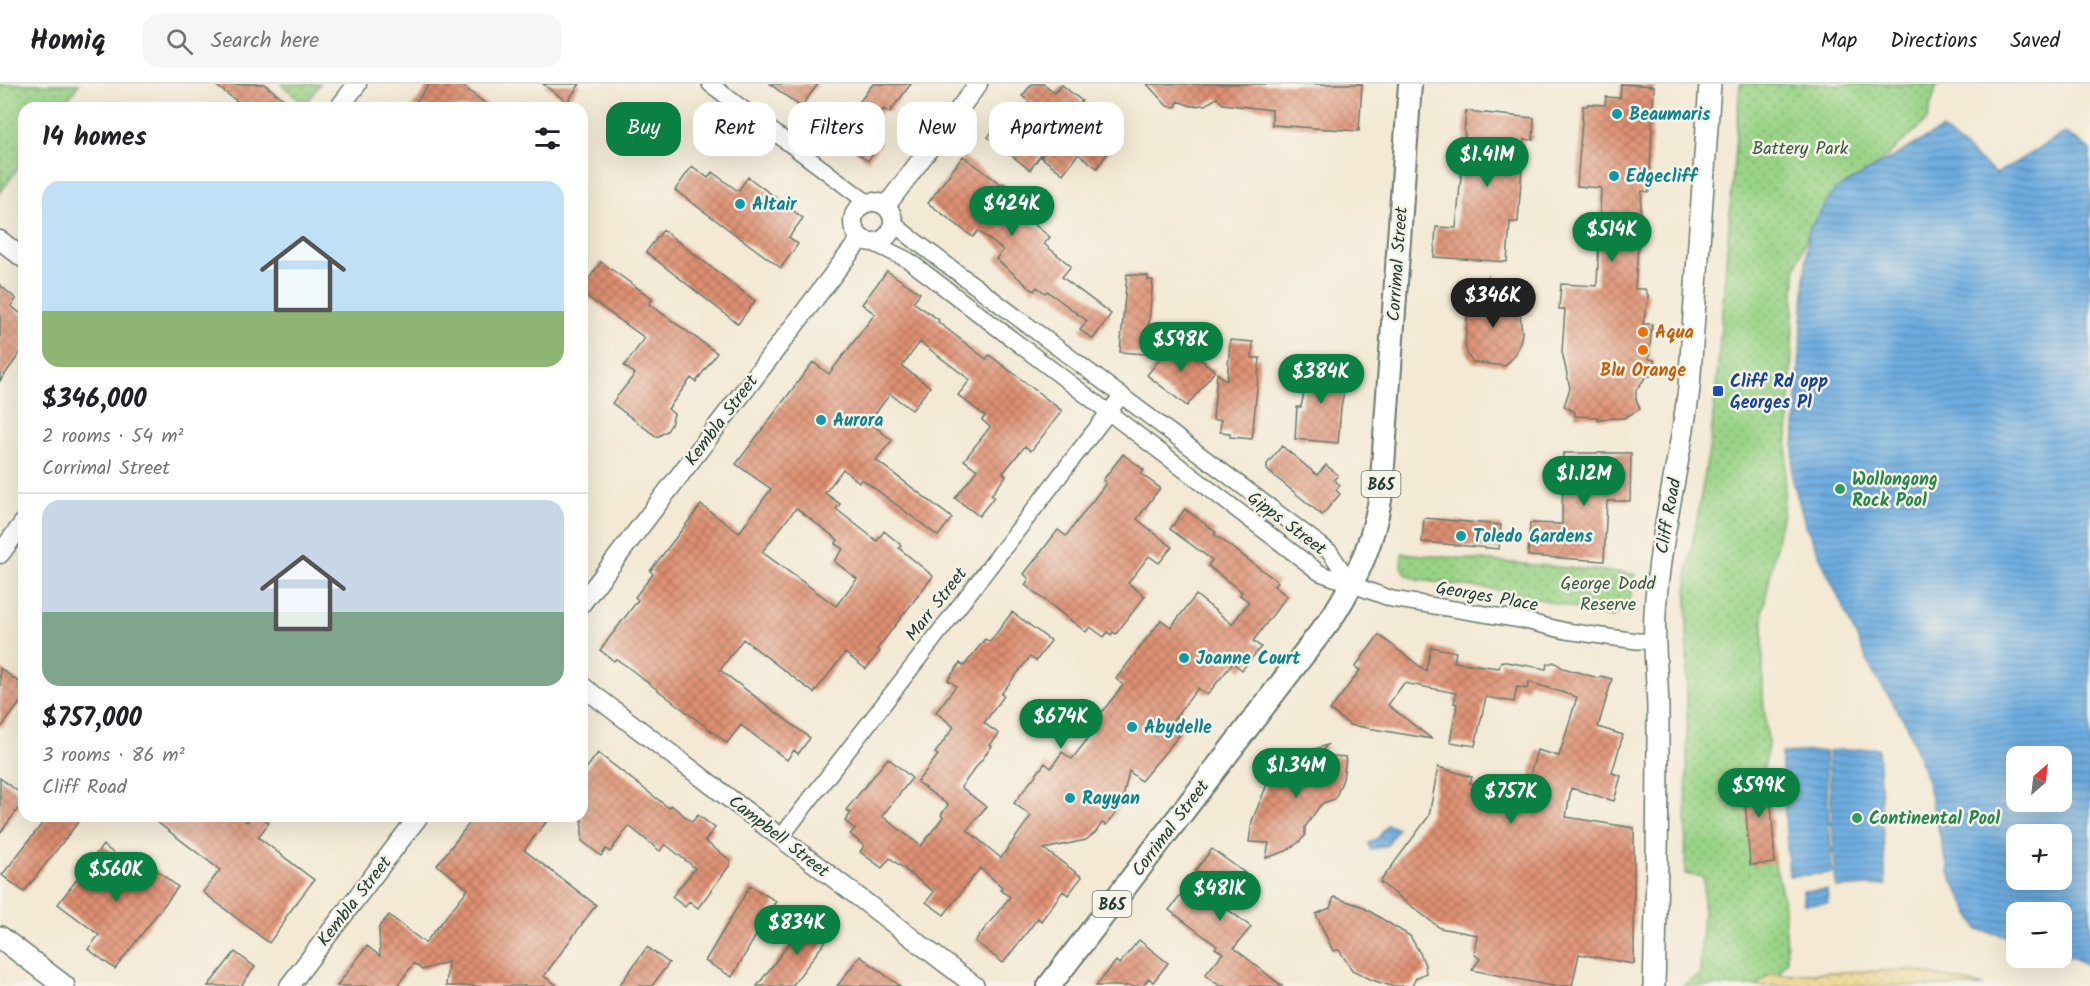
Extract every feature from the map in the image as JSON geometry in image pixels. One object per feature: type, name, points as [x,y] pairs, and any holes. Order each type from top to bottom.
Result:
[{"type":"main road","name":"Corrimal Street","points":[[1049,986],[1333,616],[1352,585],[1371,542],[1380,494],[1410,84]]},
{"type":"main road","name":"Cliff Road","points":[[1654,986],[1658,698],[1654,641],[1659,562],[1684,430],[1689,388],[1710,84]]},
{"type":"main road","points":[[0,937],[64,986]]},
{"type":"street","points":[[344,102],[357,84]]},
{"type":"street","name":"Gipps Street","points":[[710,84],[882,209],[899,228],[914,240],[1330,552],[1352,585]]},
{"type":"street","points":[[882,209],[978,84]]},
{"type":"street","points":[[860,207],[882,209],[892,229],[890,234],[885,239],[867,240],[853,226],[853,219],[860,207]]},
{"type":"street","points":[[0,240],[18,254]]},
{"type":"street","name":"Gipps Street","points":[[867,240],[908,260],[1320,573],[1352,585]]},
{"type":"street","name":"Kembla Street","points":[[588,595],[867,240]]},
{"type":"street","name":"Marr Street","points":[[782,837],[1122,395]]},
{"type":"street","points":[[0,554],[18,530]]},
{"type":"street","name":"Georges Place","points":[[1352,585],[1392,599],[1521,620],[1566,631],[1637,641],[1654,641]]},
{"type":"street","name":"Campbell Street","points":[[588,691],[975,986]]},
{"type":"street","name":"Kembla Street","points":[[289,986],[414,822]]},
{"type":"green space","points":[[0,84],[79,84],[66,102],[18,102],[18,168],[0,193]]},
{"type":"green space","points":[[281,84],[320,84],[307,102],[302,102]]},
{"type":"green space","name":"Battery Park","points":[[1740,84],[1937,84],[1927,120],[1811,224],[1795,271],[1783,512],[1763,611],[1763,698],[1768,743],[1761,789],[1769,840],[1783,897],[1787,960],[1771,986],[1682,986],[1700,975],[1704,885],[1703,877],[1685,874],[1687,576],[1711,437]]},
{"type":"green space","name":"George Dodd Reserve","points":[[1402,553],[1635,574],[1627,604],[1612,618],[1508,591],[1417,580],[1407,575],[1401,567]]},
{"type":"sand","points":[[1910,970],[1985,986],[1756,986],[1770,974]]},
{"type":"water","points":[[1942,129],[1996,174],[2065,133],[2090,149],[2090,966],[2072,957],[2072,902],[2006,902],[2006,936],[1978,930],[1949,873],[1926,778],[1907,725],[1872,671],[1805,524],[1792,477],[1808,231],[1835,190]]},
{"type":"water","name":"Continental Pool","points":[[1878,748],[1886,885],[1836,888],[1828,751]]},
{"type":"water","points":[[1825,751],[1832,873],[1789,876],[1781,753]]},
{"type":"water","points":[[1387,825],[1398,828],[1387,845],[1370,850],[1369,843],[1379,837]]},
{"type":"water","points":[[1827,890],[1828,903],[1804,904],[1803,891]]},
{"type":"building","points":[[214,84],[264,84],[287,102],[238,102]]},
{"type":"building","points":[[430,84],[460,84],[483,102],[416,102]]},
{"type":"building","points":[[543,84],[580,84],[567,102]]},
{"type":"building","points":[[770,84],[818,84],[805,102],[794,102]]},
{"type":"building","points":[[873,84],[911,84],[889,113],[885,110],[885,102],[859,102]]},
{"type":"building","points":[[1032,84],[1044,84],[1055,93],[1062,85],[1082,101],[1030,102],[1022,96]]},
{"type":"building","points":[[1147,84],[1362,84],[1359,131],[1272,125],[1272,110],[1223,104],[1217,98],[1205,105],[1191,106],[1178,101],[1176,107],[1167,106]]},
{"type":"building","points":[[1621,84],[1654,86],[1649,192],[1642,191],[1635,289],[1645,289],[1648,295],[1643,324],[1652,324],[1649,359],[1654,360],[1658,374],[1646,377],[1636,390],[1636,399],[1640,409],[1624,418],[1597,419],[1597,417],[1575,416],[1575,412],[1564,406],[1570,388],[1562,352],[1565,309],[1559,309],[1561,284],[1597,286],[1601,188],[1577,186],[1583,106],[1605,105],[1606,97],[1620,98]]},
{"type":"building","points":[[1466,111],[1534,118],[1533,140],[1524,139],[1518,222],[1510,222],[1507,262],[1434,257],[1436,227],[1456,228]]},
{"type":"building","points":[[861,156],[872,156],[868,161]]},
{"type":"building","points":[[963,156],[1028,201],[1019,212],[1050,237],[1044,244],[1071,266],[1062,277],[1111,314],[1093,339],[1080,330],[1087,321],[1047,291],[1045,293],[1037,287],[1034,291],[996,259],[1003,250],[978,231],[973,237],[928,203]]},
{"type":"building","points":[[1012,156],[1040,156],[1030,170]]},
{"type":"building","points":[[1042,156],[1076,156],[1063,174]]},
{"type":"building","points":[[1081,156],[1106,156],[1097,168]]},
{"type":"building","name":"Altair","points":[[692,166],[708,178],[712,172],[738,191],[748,177],[803,218],[789,237],[798,244],[781,268],[675,190]]},
{"type":"building","points":[[663,230],[755,301],[738,324],[646,252]]},
{"type":"building","points":[[601,262],[653,299],[649,304],[717,353],[696,382],[691,378],[668,409],[674,414],[671,425],[667,431],[657,437],[612,403],[635,374],[624,366],[645,338],[588,297],[588,280]]},
{"type":"building","points":[[887,271],[920,293],[913,302],[939,320],[938,322],[986,359],[989,355],[1062,411],[1031,451],[1025,446],[1003,473],[1006,476],[991,495],[994,497],[979,516],[955,498],[977,470],[964,460],[990,427],[982,420],[985,416],[958,395],[970,380],[920,342],[902,366],[930,387],[912,410],[890,394],[869,422],[892,440],[876,460],[952,518],[938,536],[862,479],[859,482],[843,469],[825,493],[840,504],[836,509],[877,541],[884,531],[901,545],[899,548],[933,576],[877,649],[880,651],[866,669],[845,653],[814,693],[743,639],[720,670],[810,738],[798,754],[794,750],[787,760],[741,725],[727,743],[625,665],[616,659],[614,661],[600,650],[638,600],[635,597],[653,574],[650,571],[701,505],[739,533],[771,489],[736,464],[813,362],[829,374],[875,314],[862,304]],"holes":[[[796,508],[838,540],[835,544],[843,549],[834,561],[857,579],[836,606],[762,552]]]},
{"type":"building","points":[[1127,274],[1148,276],[1148,280],[1153,280],[1146,354],[1120,352]]},
{"type":"building","points":[[1488,277],[1487,296],[1511,297],[1520,314],[1522,333],[1520,343],[1515,355],[1505,366],[1473,362],[1468,356],[1465,345],[1468,309]]},
{"type":"building","points":[[0,285],[16,299],[11,306],[18,311],[18,356],[0,381]]},
{"type":"building","points":[[1175,340],[1215,371],[1187,406],[1147,375]]},
{"type":"building","points":[[1230,340],[1253,342],[1252,358],[1260,358],[1252,439],[1230,437],[1230,433],[1220,432],[1221,420],[1213,420],[1217,373],[1227,381]]},
{"type":"building","points":[[1310,364],[1348,372],[1341,407],[1338,443],[1295,439],[1297,407],[1301,407]]},
{"type":"building","points":[[1282,446],[1317,475],[1326,465],[1338,475],[1334,480],[1340,485],[1336,490],[1340,494],[1322,515],[1267,470],[1267,464]]},
{"type":"building","points":[[1563,453],[1631,453],[1630,501],[1607,501],[1604,561],[1528,556],[1530,523],[1562,524]]},
{"type":"building","points":[[1123,454],[1144,470],[1141,474],[1160,488],[1137,519],[1172,547],[1159,563],[1149,556],[1128,583],[1145,596],[1116,634],[1113,632],[1111,635],[1108,632],[1104,637],[1090,627],[1086,632],[1025,585],[1029,579],[1024,574],[1058,530],[1066,536],[1106,483],[1103,480]]},
{"type":"building","points":[[1185,509],[1278,582],[1274,586],[1287,596],[1253,641],[1261,647],[1242,670],[1233,663],[1207,695],[1198,688],[1171,723],[1182,732],[1141,781],[1129,771],[1122,802],[1106,825],[1102,823],[1086,840],[1044,849],[1082,877],[1068,895],[1063,891],[1041,921],[1038,918],[1003,963],[975,941],[1010,897],[1000,890],[1002,887],[980,868],[944,915],[926,902],[934,892],[890,858],[882,868],[860,852],[864,846],[850,834],[855,829],[845,821],[851,813],[846,810],[888,758],[912,778],[882,816],[921,846],[943,817],[941,815],[948,805],[917,782],[938,755],[935,753],[954,727],[936,712],[956,686],[948,680],[960,663],[964,666],[985,639],[990,642],[1012,612],[1051,641],[1036,661],[1030,657],[1001,694],[1004,696],[984,723],[999,734],[961,787],[986,807],[967,830],[1001,858],[1031,816],[1014,803],[1045,763],[1051,768],[1062,752],[1072,759],[1093,732],[1082,722],[1095,706],[1102,712],[1123,685],[1116,679],[1161,620],[1171,627],[1196,595],[1232,624],[1249,602],[1240,595],[1242,592],[1208,566],[1212,560],[1170,529]]},
{"type":"building","name":"Toledo Gardens","points":[[1424,518],[1501,525],[1499,549],[1422,542]]},
{"type":"building","points":[[1379,635],[1426,671],[1431,647],[1456,652],[1454,662],[1499,668],[1501,661],[1546,669],[1547,664],[1554,662],[1563,668],[1598,678],[1601,676],[1612,679],[1598,727],[1623,735],[1612,773],[1621,776],[1614,801],[1571,788],[1566,817],[1634,828],[1634,964],[1579,954],[1572,986],[1552,986],[1472,970],[1480,959],[1474,954],[1477,935],[1440,928],[1380,882],[1429,816],[1438,767],[1472,777],[1470,783],[1524,797],[1537,750],[1559,756],[1577,697],[1529,682],[1527,689],[1517,687],[1514,702],[1486,697],[1475,746],[1450,742],[1457,704],[1454,703],[1456,693],[1404,683],[1388,705],[1432,739],[1350,725],[1330,710],[1360,670],[1355,667]]},
{"type":"building","points":[[0,668],[18,682],[18,706],[0,729]]},
{"type":"building","points":[[1327,745],[1319,755],[1346,757],[1343,779],[1335,799],[1319,807],[1305,827],[1305,836],[1298,843],[1286,851],[1266,858],[1269,843],[1249,842],[1252,821],[1268,782],[1297,752],[1299,754]]},
{"type":"building","points":[[598,753],[669,808],[671,805],[692,822],[698,815],[715,828],[705,841],[730,860],[730,865],[698,908],[689,901],[685,907],[672,897],[695,868],[665,844],[660,851],[629,826],[610,852],[606,849],[601,856],[582,841],[582,822],[588,822],[588,766]]},
{"type":"building","points":[[1769,774],[1775,863],[1750,865],[1743,775]]},
{"type":"building","points":[[0,778],[18,792],[18,809],[0,833]]},
{"type":"building","points":[[43,822],[78,822],[24,892],[2,875]]},
{"type":"building","points":[[157,822],[268,822],[258,837],[314,880],[269,943],[203,892],[220,870]]},
{"type":"building","points":[[470,822],[546,822],[524,850],[596,905],[544,976],[558,986],[446,986],[448,962],[422,970],[414,963],[397,986],[337,986],[367,946],[380,956],[379,927],[389,915],[425,943],[468,889],[437,865]]},
{"type":"building","points":[[103,845],[144,877],[152,866],[178,887],[115,969],[88,949],[99,935],[58,904]]},
{"type":"building","points":[[1212,849],[1245,873],[1222,905],[1251,927],[1234,948],[1282,986],[1220,986],[1205,975],[1223,953],[1169,910],[1199,873],[1195,871]]},
{"type":"building","points":[[750,886],[776,901],[732,977],[705,961]]},
{"type":"building","points":[[1334,897],[1361,906],[1410,936],[1420,953],[1426,973],[1416,978],[1412,986],[1391,986],[1352,970],[1339,950],[1333,951],[1316,914],[1330,908]]},
{"type":"building","points":[[809,917],[831,934],[792,986],[757,986]]},
{"type":"building","points":[[1139,940],[1168,963],[1153,982],[1149,978],[1143,986],[1096,986],[1116,961],[1119,964]]},
{"type":"building","points":[[647,947],[669,963],[652,986],[619,986]]},
{"type":"building","points":[[235,952],[255,967],[241,986],[208,986]]},
{"type":"building","points":[[860,956],[900,986],[837,986]]},
{"type":"place","name":"Beaumaris","points":[[1617,114]]},
{"type":"place","name":"Edgecliff","points":[[1614,176]]},
{"type":"place","name":"Altair","points":[[740,204]]},
{"type":"place","name":"Aqua","points":[[1643,332]]},
{"type":"place","name":"Blu Orange","points":[[1643,350]]},
{"type":"place","name":"Cliff Rd opp Georges Pl","points":[[1718,391]]},
{"type":"place","name":"Aurora","points":[[821,420]]},
{"type":"place","name":"Wollongong Rock Pool","points":[[1840,489]]},
{"type":"place","name":"Toledo Gardens","points":[[1461,536]]},
{"type":"place","name":"Joanne Court","points":[[1184,658]]},
{"type":"place","name":"Abydelle","points":[[1132,727]]},
{"type":"place","name":"Rayyan","points":[[1070,798]]},
{"type":"place","name":"Continental Pool","points":[[1857,818]]}]
